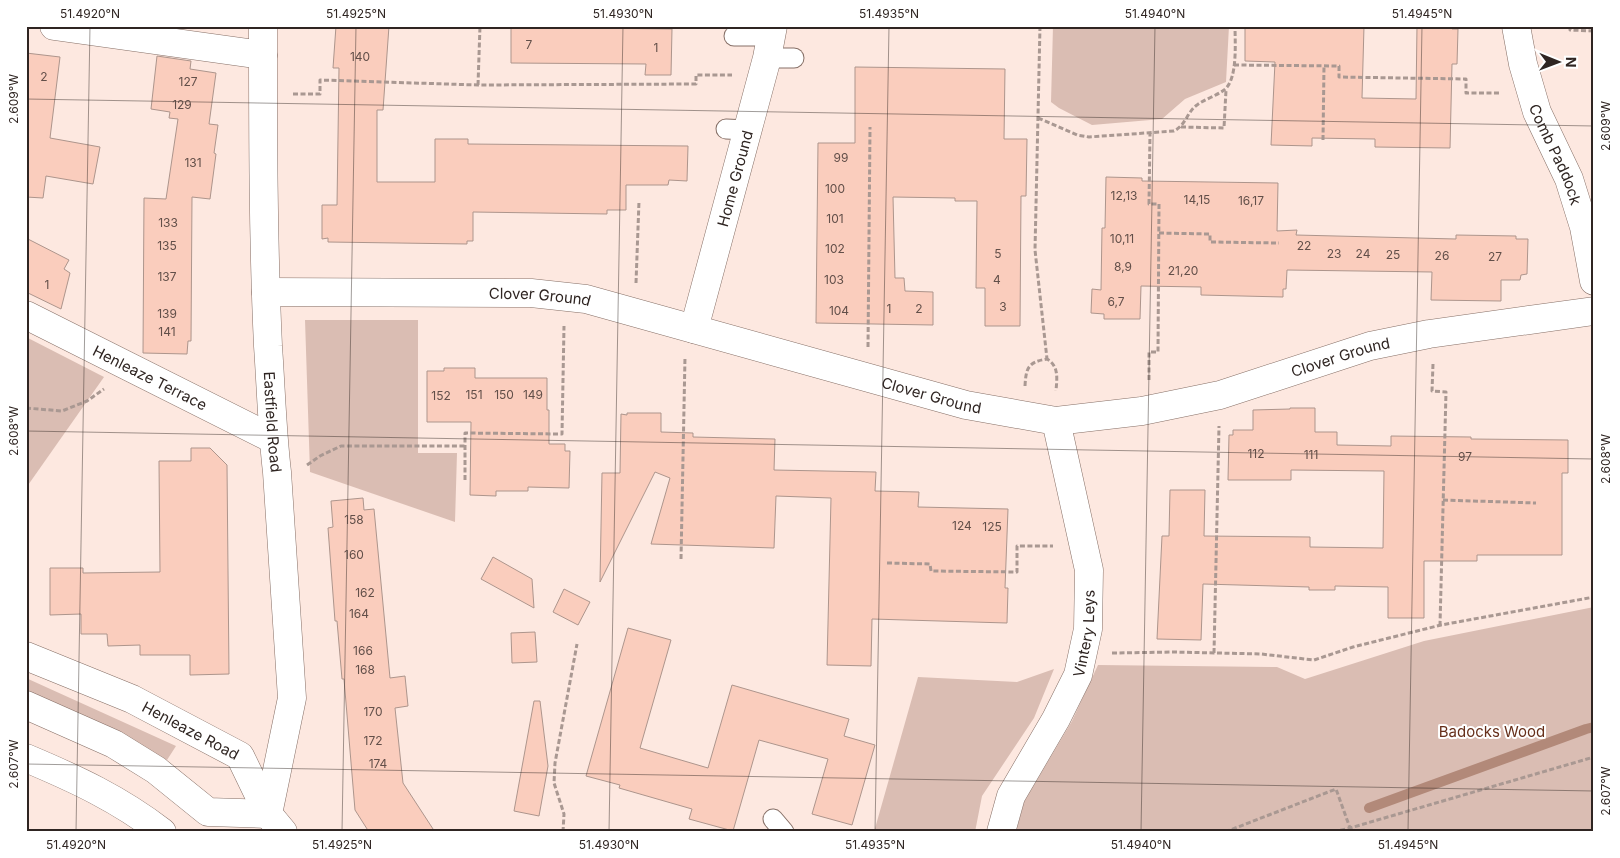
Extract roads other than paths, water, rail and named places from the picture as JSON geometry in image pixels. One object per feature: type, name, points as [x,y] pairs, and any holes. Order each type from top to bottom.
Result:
[{"type":"street","points":[[54,26],[263,54]]},
{"type":"street","name":"Eastfield Road","points":[[263,26],[266,292],[273,439],[277,472],[292,698],[272,826]]},
{"type":"street","name":"Comb Paddock","points":[[1516,26],[1523,64],[1537,112],[1568,179],[1584,226],[1594,282]]},
{"type":"street","name":"Home Ground","points":[[690,328],[737,129],[768,49]]},
{"type":"street","name":"Clover Ground","points":[[266,292],[531,293],[586,300],[966,405],[1056,421],[1149,410],[1220,395],[1370,346],[1434,334],[1594,311]]},
{"type":"street","name":"Henleaze Terrace","points":[[26,315],[273,439]]},
{"type":"street","name":"Vintery Leys","points":[[1002,832],[1011,796],[1056,719],[1078,675],[1088,629],[1089,570],[1056,421]]},
{"type":"street","name":"Henleaze Road","points":[[26,656],[132,699],[240,756],[272,826]]},
{"type":"street","points":[[26,705],[114,744],[156,770],[208,812],[272,826]]},
{"type":"street","points":[[26,758],[76,779],[136,812],[162,832]]},
{"type":"lane","points":[[734,36],[794,58]]},
{"type":"waterway","points":[[1369,808],[1594,727]]},
{"type":"park label","name":"Badocks Wood","points":[[1492,731]]}]
